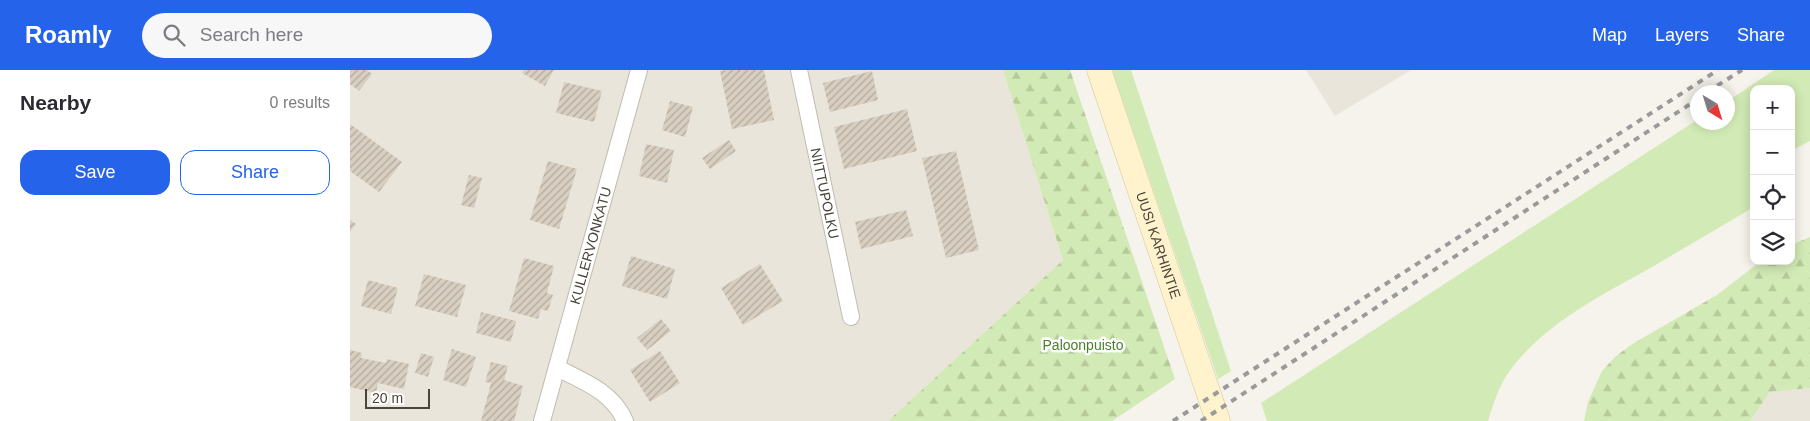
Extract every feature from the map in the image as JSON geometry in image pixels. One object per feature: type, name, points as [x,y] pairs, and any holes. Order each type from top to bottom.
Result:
[{"type":"street","name":"KULLERVONKATU","points":[[542,421],[639,70]]},
{"type":"street","name":"NIITTUPOLKU","points":[[799,70],[851,317]]},
{"type":"street","name":"UUSI KARHINTIE","points":[[1099,70],[1218,421]]},
{"type":"street","points":[[557,368],[597,388],[613,400],[625,421]]},
{"type":"shaded area","points":[[350,70],[1003,70],[1063,260],[888,421],[350,421]]},
{"type":"shaded area","points":[[1306,70],[1411,70],[1335,116]]},
{"type":"shaded area","points":[[1810,388],[1810,421],[1750,421],[1770,392]]},
{"type":"green space","name":"Paloonpuisto","points":[[1003,70],[1070,70],[1175,379],[1112,421],[888,421],[1063,260]]},
{"type":"green space","points":[[1112,70],[1131,70],[1231,371],[1218,379]]},
{"type":"green space","points":[[1774,70],[1810,70],[1810,141],[1795,149],[1795,85],[1752,85]]},
{"type":"green space","points":[[1750,86],[1750,209],[1595,299],[1558,323],[1525,352],[1511,369],[1497,394],[1488,421],[1267,421],[1261,403],[1690,125],[1690,130],[1735,130],[1735,96]]},
{"type":"green space","points":[[1810,237],[1810,388],[1770,392],[1750,421],[1584,421],[1588,402],[1602,371],[1616,356],[1634,343],[1717,295],[1756,265],[1795,265],[1795,243]]},
{"type":"building","points":[[350,70],[367,70],[372,74],[359,91],[350,84]]},
{"type":"building","points":[[524,70],[554,70],[545,86],[522,73]]},
{"type":"building","points":[[764,70],[774,120],[732,129],[720,71]]},
{"type":"building","points":[[872,71],[878,100],[830,112],[823,83]]},
{"type":"building","points":[[564,82],[602,91],[594,122],[556,113]]},
{"type":"building","points":[[670,101],[693,107],[685,137],[662,130]]},
{"type":"building","points":[[907,109],[917,151],[844,169],[834,127]]},
{"type":"building","points":[[350,124],[402,162],[379,192],[350,171]]},
{"type":"building","points":[[729,140],[736,151],[710,169],[702,158]]},
{"type":"building","points":[[646,144],[674,150],[667,183],[639,176]]},
{"type":"building","points":[[956,151],[979,250],[946,258],[922,158]]},
{"type":"building","points":[[548,161],[577,169],[559,229],[530,220]]},
{"type":"building","points":[[469,175],[482,178],[474,208],[461,205]]},
{"type":"building","points":[[906,210],[913,236],[861,249],[855,222]]},
{"type":"building","points":[[350,220],[356,224],[350,232]]},
{"type":"building","points":[[631,256],[675,269],[667,299],[622,286]]},
{"type":"building","points":[[524,258],[554,266],[547,293],[553,295],[548,311],[541,309],[538,319],[509,311]]},
{"type":"building","points":[[760,264],[783,301],[743,325],[721,288]]},
{"type":"building","points":[[424,274],[466,285],[457,317],[415,306]]},
{"type":"building","points":[[368,280],[398,288],[391,314],[361,306]]},
{"type":"building","points":[[481,312],[516,321],[511,342],[476,333]]},
{"type":"building","points":[[661,319],[671,331],[647,350],[637,338]]},
{"type":"building","points":[[452,349],[476,357],[466,387],[443,380]]},
{"type":"building","points":[[350,350],[362,353],[361,358],[386,363],[387,359],[409,364],[404,389],[378,383],[376,393],[350,387]]},
{"type":"building","points":[[660,351],[680,383],[650,402],[630,370]]},
{"type":"building","points":[[421,353],[434,357],[428,377],[415,373]]},
{"type":"building","points":[[491,362],[508,366],[504,380],[523,386],[514,421],[481,421],[491,383],[485,382]]},
{"type":"railway","points":[[1173,421],[1718,70]]},
{"type":"railway","points":[[1718,85],[1742,70]]},
{"type":"railway","points":[[1201,421],[1690,104]]}]
